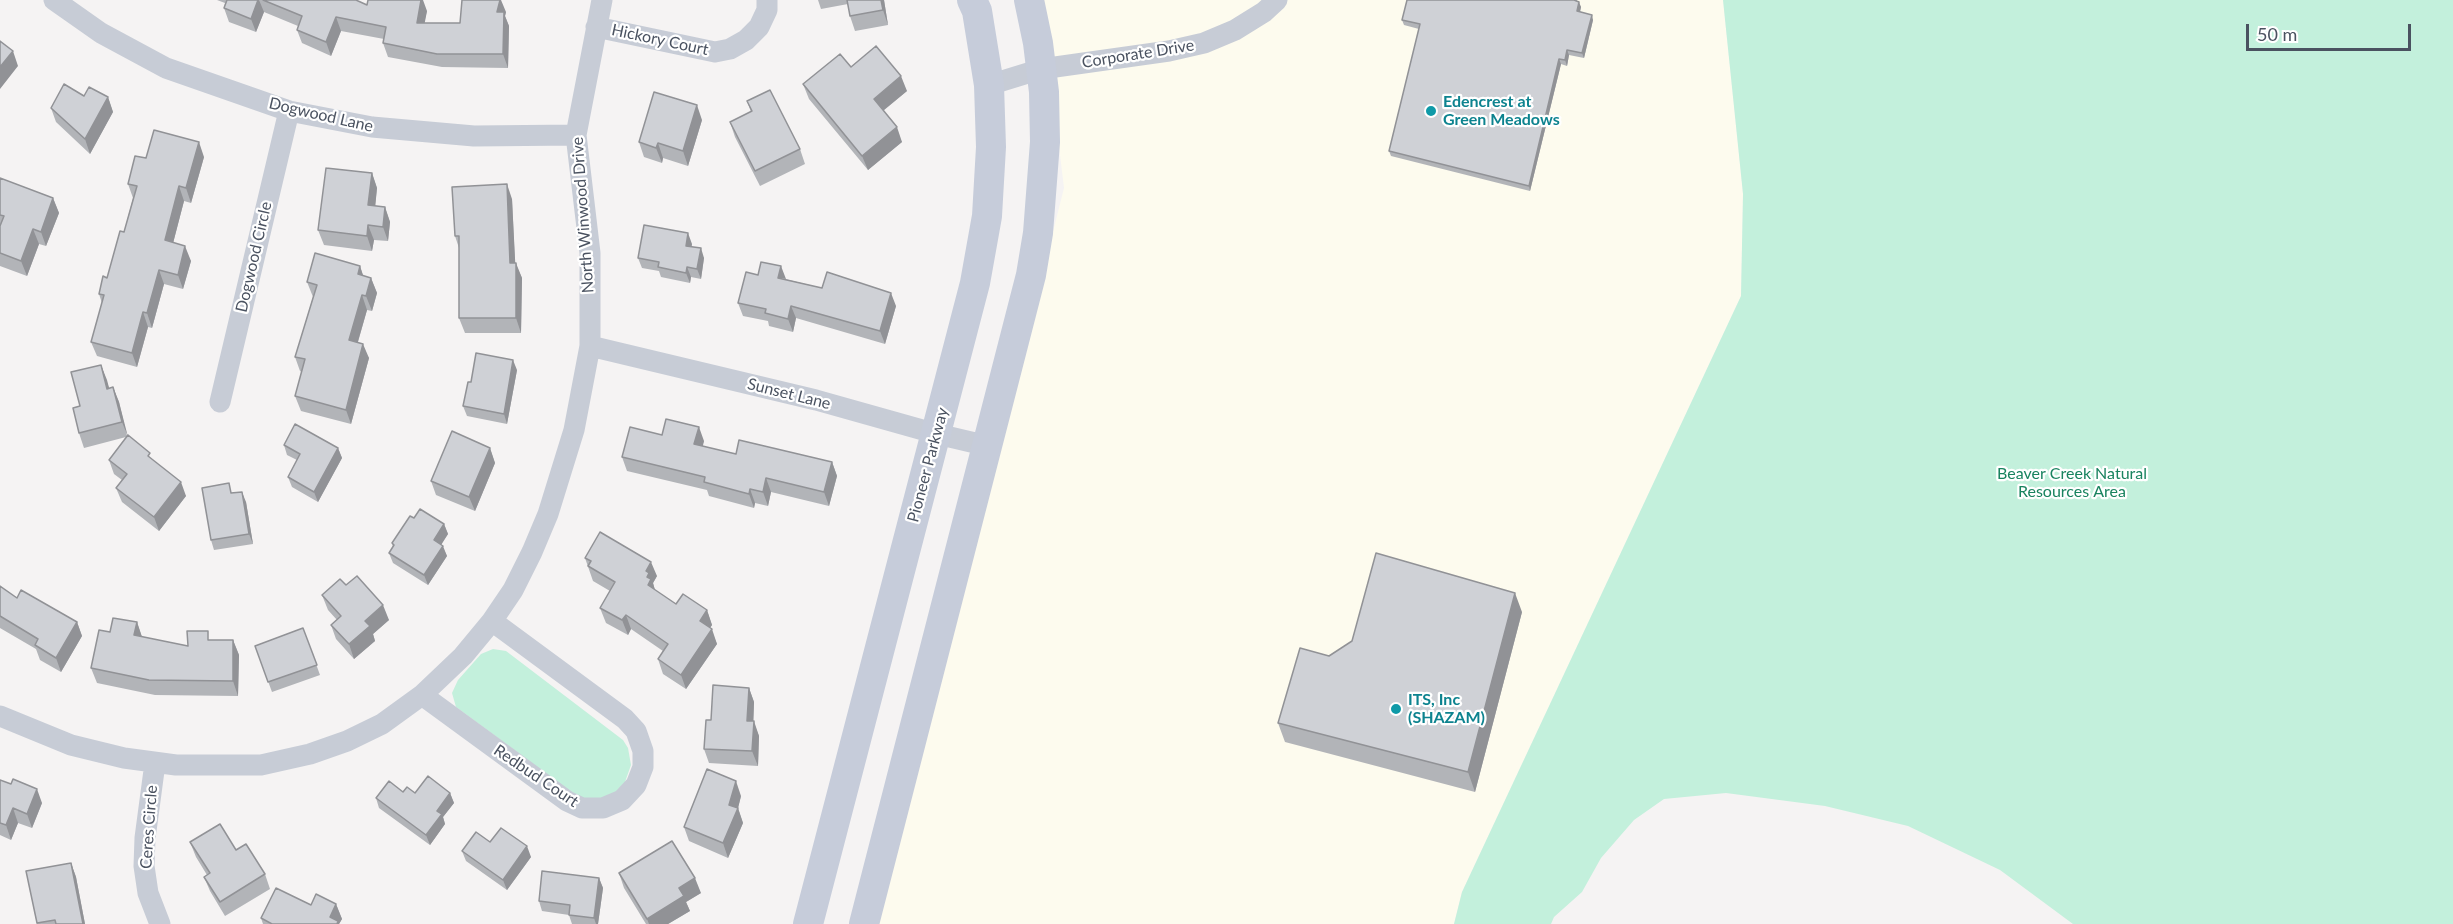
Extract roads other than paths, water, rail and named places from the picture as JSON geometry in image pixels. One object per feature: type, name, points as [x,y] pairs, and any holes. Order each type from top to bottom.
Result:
[{"type":"street","name":"Dogwood Lane","points":[[54,0],[101,33],[166,68],[289,111],[372,127],[463,135],[576,135]]},
{"type":"street","name":"North Winwood Drive","points":[[0,716],[21,727],[71,745],[124,758],[154,763],[261,765],[310,754],[347,741],[382,724],[422,695],[463,657],[492,621],[528,562],[548,514],[574,430],[590,346],[590,253],[576,135],[602,0]]},
{"type":"street","name":"Hickory Court","points":[[596,27],[715,52],[730,49],[746,40],[759,27],[767,10],[767,0]]},
{"type":"street","name":"Pioneer Parkway","points":[[808,924],[937,434],[975,283],[987,216],[992,147],[989,85],[977,11],[972,0]]},
{"type":"street","points":[[864,924],[1031,275],[1038,233],[1045,142],[1044,92],[1038,43],[1029,0]]},
{"type":"street","name":"Corporate Drive","points":[[989,85],[1041,69],[1204,44],[1264,12],[1277,0]]},
{"type":"street","name":"Dogwood Circle","points":[[220,402],[289,111]]},
{"type":"street","name":"Sunset Lane","points":[[590,346],[816,400],[988,446]]},
{"type":"street","name":"Redbud Court","points":[[422,695],[567,801],[582,808],[603,808],[622,800],[636,785],[643,767],[643,751],[636,731],[625,719],[492,621]]},
{"type":"street","name":"Ceres Circle","points":[[154,763],[144,866],[148,893],[160,924]]},
{"type":"place","name":"Edencrest at Green Meadows","points":[[1431,111]]},
{"type":"place","name":"ITS, Inc (SHAZAM)","points":[[1396,709]]},
{"type":"park label","name":"Beaver Creek Natural Resources Area","points":[[2072,483]]}]
